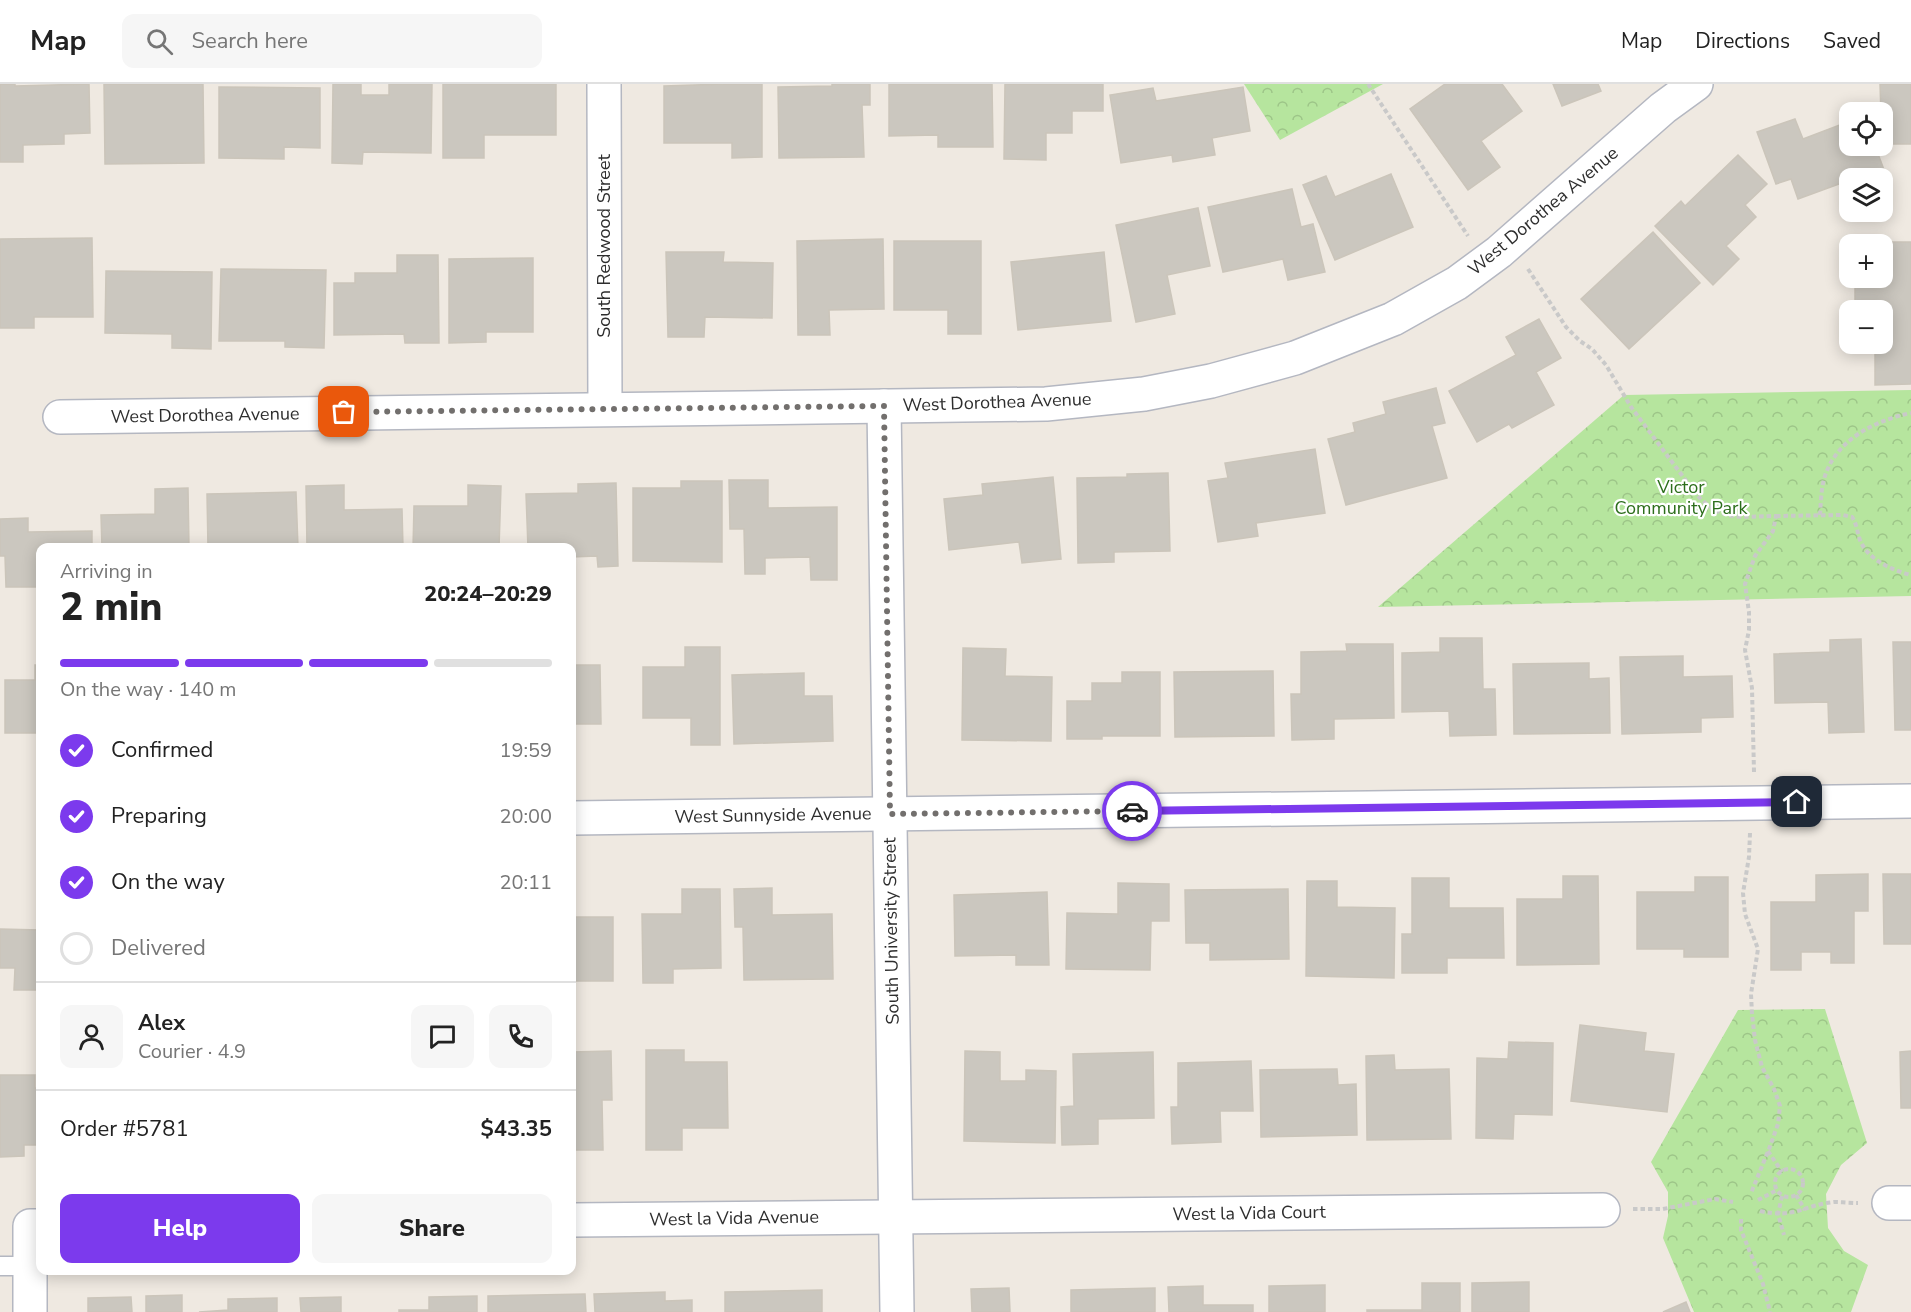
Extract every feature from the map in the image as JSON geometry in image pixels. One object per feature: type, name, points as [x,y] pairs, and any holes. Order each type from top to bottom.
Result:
[{"type":"street","name":"South Redwood Street","points":[[604,84],[605,408]]},
{"type":"street","name":"West Dorothea Avenue","points":[[60,417],[605,408],[1046,404],[1144,394],[1211,381],[1295,358],[1393,319],[1457,283],[1499,252],[1663,108],[1696,84]]},
{"type":"street","name":"South University Street","points":[[884,406],[897,1312]]},
{"type":"street","name":"West Sunnyside Avenue","points":[[576,818],[1911,801]]},
{"type":"street","name":"West la Vida Court","points":[[896,1217],[1603,1210]]},
{"type":"street","name":"West la Vida Avenue","points":[[576,1221],[896,1217]]},
{"type":"street","points":[[30,1312],[15,1266],[35,1226]]},
{"type":"path","points":[[1368,84],[1469,236],[1529,269],[1566,327],[1592,349],[1606,365],[1631,407],[1707,506],[1723,515],[1852,517],[1867,553],[1882,564],[1911,575]]},
{"type":"path","points":[[1820,515],[1826,474],[1835,456],[1845,444],[1866,429],[1888,418],[1911,413]]},
{"type":"path","points":[[1750,1193],[1778,1124],[1780,1106],[1762,1067],[1755,1040],[1751,994],[1758,949],[1745,914],[1743,893],[1749,857],[1754,775],[1752,688],[1745,651],[1749,630],[1749,612],[1745,584],[1755,556],[1773,531],[1776,516]]},
{"type":"path","points":[[1768,1151],[1782,1172]]},
{"type":"path","points":[[1786,1170],[1797,1172],[1803,1180],[1800,1191],[1792,1197],[1782,1196],[1777,1190],[1774,1185],[1777,1175],[1786,1170]]},
{"type":"path","points":[[1758,1200],[1777,1190]]},
{"type":"path","points":[[1796,1195],[1805,1210]]},
{"type":"path","points":[[1782,1196],[1778,1214],[1784,1235]]},
{"type":"path","points":[[1603,1210],[1663,1209],[1715,1199],[1733,1202]]},
{"type":"path","points":[[1760,1211],[1790,1214],[1833,1202],[1900,1203]]},
{"type":"path","points":[[1741,1220],[1740,1230],[1763,1284],[1770,1312]]},
{"type":"green space","points":[[1244,84],[1383,84],[1280,140]]},
{"type":"green space","name":"Victor Community Park","points":[[1911,390],[1911,596],[1378,607],[1624,395]]},
{"type":"green space","points":[[1825,1009],[1867,1143],[1841,1165],[1826,1194],[1828,1228],[1844,1251],[1868,1265],[1851,1312],[1694,1312],[1663,1238],[1668,1216],[1668,1192],[1651,1162],[1738,1010]]},
{"type":"building","points":[[0,84],[15,84],[15,86],[89,84],[90,133],[64,134],[64,144],[23,145],[23,162],[0,162]]},
{"type":"building","points":[[104,84],[203,84],[204,163],[105,164]]},
{"type":"building","points":[[333,84],[361,84],[361,95],[389,95],[389,84],[432,84],[431,153],[363,152],[362,164],[332,163]]},
{"type":"building","points":[[443,84],[556,84],[556,135],[484,135],[484,158],[443,158]]},
{"type":"building","points":[[762,84],[762,157],[732,158],[732,143],[664,143],[664,86]]},
{"type":"building","points":[[832,84],[870,84],[870,105],[862,105],[864,157],[779,158],[778,87],[832,86]]},
{"type":"building","points":[[889,84],[992,84],[993,147],[938,147],[938,135],[889,136]]},
{"type":"building","points":[[1005,84],[1103,84],[1103,111],[1072,111],[1072,133],[1046,133],[1046,160],[1004,159]]},
{"type":"building","points":[[1445,84],[1502,84],[1522,111],[1481,141],[1500,167],[1468,190],[1410,109]]},
{"type":"building","points":[[1553,84],[1598,84],[1601,91],[1562,106]]},
{"type":"building","points":[[1880,84],[1911,84],[1911,144],[1893,144],[1893,102],[1881,102]]},
{"type":"building","points":[[219,87],[320,88],[320,148],[284,147],[284,159],[219,158]]},
{"type":"building","points":[[1243,87],[1250,131],[1212,138],[1215,155],[1173,162],[1172,155],[1121,163],[1110,95],[1153,88],[1156,101]]},
{"type":"building","points":[[1795,119],[1803,139],[1839,125],[1839,156],[1879,156],[1883,168],[1839,168],[1839,184],[1798,199],[1791,179],[1776,184],[1757,132]]},
{"type":"building","points":[[1738,155],[1767,184],[1745,205],[1756,217],[1726,246],[1739,259],[1713,285],[1655,226],[1681,201],[1685,206]]},
{"type":"building","points":[[1391,174],[1413,227],[1335,260],[1303,185],[1326,176],[1335,197]]},
{"type":"building","points":[[1292,189],[1301,227],[1313,224],[1325,272],[1288,280],[1283,259],[1223,272],[1208,207]]},
{"type":"building","points":[[1198,208],[1210,266],[1167,275],[1175,314],[1136,322],[1116,225]]},
{"type":"building","points":[[1653,232],[1700,283],[1629,349],[1581,299]]},
{"type":"building","points":[[92,238],[93,317],[34,317],[34,328],[0,328],[0,239]]},
{"type":"building","points":[[883,239],[884,309],[829,310],[830,335],[798,335],[797,241]]},
{"type":"building","points":[[894,241],[981,241],[981,334],[948,334],[948,310],[894,310]]},
{"type":"building","points":[[1893,242],[1911,242],[1911,384],[1875,385],[1875,354],[1893,354],[1893,300],[1855,300],[1855,288],[1893,288]]},
{"type":"building","points":[[666,252],[724,252],[723,262],[773,263],[772,318],[705,317],[704,337],[668,337]]},
{"type":"building","points":[[1104,252],[1111,321],[1018,330],[1011,262]]},
{"type":"building","points":[[397,255],[438,255],[439,343],[405,343],[404,334],[334,335],[334,283],[355,283],[355,273],[397,273]]},
{"type":"building","points":[[533,258],[533,332],[486,332],[486,342],[449,343],[449,259]]},
{"type":"building","points":[[221,269],[326,270],[324,348],[285,347],[285,341],[219,341]]},
{"type":"building","points":[[106,271],[212,272],[211,349],[172,348],[172,334],[105,333]]},
{"type":"building","points":[[1539,319],[1561,358],[1536,372],[1554,405],[1512,428],[1509,424],[1477,442],[1449,391],[1516,355],[1506,337]]},
{"type":"building","points":[[1436,388],[1445,423],[1432,426],[1447,478],[1346,505],[1328,439],[1355,432],[1353,423],[1386,414],[1383,402]]},
{"type":"building","points":[[1315,449],[1325,513],[1256,523],[1258,536],[1218,542],[1208,481],[1228,478],[1225,463]]},
{"type":"building","points":[[1168,473],[1170,551],[1114,552],[1114,562],[1078,563],[1077,478]]},
{"type":"building","points":[[1053,477],[1061,559],[1022,563],[1019,542],[949,550],[944,499],[983,495],[982,484]]},
{"type":"building","points":[[729,480],[768,480],[768,508],[837,507],[837,580],[811,580],[810,557],[765,558],[765,574],[745,574],[744,529],[730,529]]},
{"type":"building","points":[[681,481],[722,481],[722,562],[633,561],[633,488],[681,488]]},
{"type":"building","points":[[616,483],[618,566],[598,567],[597,556],[576,557],[576,543],[528,543],[526,494],[578,493],[578,484]]},
{"type":"building","points":[[344,485],[344,510],[402,509],[403,543],[307,543],[306,486]]},
{"type":"building","points":[[468,485],[501,486],[499,543],[413,543],[414,506],[468,506]]},
{"type":"building","points":[[188,488],[189,543],[102,543],[101,515],[155,514],[155,489]]},
{"type":"building","points":[[296,492],[298,543],[208,543],[207,494]]},
{"type":"building","points":[[28,518],[28,532],[92,531],[92,543],[36,543],[36,587],[6,587],[5,556],[0,556],[0,519]]},
{"type":"building","points":[[1440,638],[1482,638],[1483,689],[1495,689],[1496,735],[1450,736],[1449,711],[1402,712],[1402,653],[1440,652]]},
{"type":"building","points":[[1861,639],[1864,732],[1829,733],[1828,702],[1775,703],[1774,654],[1830,652],[1830,640]]},
{"type":"building","points":[[1893,642],[1911,642],[1911,730],[1895,730]]},
{"type":"building","points":[[1346,644],[1393,644],[1394,718],[1334,719],[1334,739],[1292,740],[1291,694],[1301,694],[1301,652],[1347,651]]},
{"type":"building","points":[[685,647],[720,647],[720,745],[691,745],[691,718],[643,718],[643,667],[685,667]]},
{"type":"building","points":[[963,648],[1006,649],[1005,676],[1052,677],[1051,741],[962,740]]},
{"type":"building","points":[[1683,656],[1683,677],[1732,676],[1733,717],[1701,718],[1701,732],[1622,734],[1620,657]]},
{"type":"building","points":[[1589,663],[1589,679],[1609,678],[1610,733],[1514,734],[1513,664]]},
{"type":"building","points":[[36,665],[36,733],[5,733],[5,680],[35,680]]},
{"type":"building","points":[[576,665],[600,665],[601,724],[576,724]]},
{"type":"building","points":[[1273,671],[1274,736],[1175,737],[1174,672]]},
{"type":"building","points":[[1122,672],[1160,672],[1160,736],[1102,736],[1102,739],[1067,739],[1067,701],[1092,701],[1092,683],[1122,683]]},
{"type":"building","points":[[804,673],[804,696],[832,696],[833,741],[734,744],[732,675]]},
{"type":"building","points":[[1868,874],[1868,911],[1854,911],[1854,963],[1831,963],[1831,952],[1801,952],[1801,970],[1771,970],[1771,902],[1816,902],[1816,875]]},
{"type":"building","points":[[1883,874],[1911,874],[1911,944],[1884,944]]},
{"type":"building","points":[[1563,876],[1598,876],[1599,964],[1517,965],[1517,899],[1563,899]]},
{"type":"building","points":[[1695,877],[1728,877],[1728,957],[1684,957],[1684,949],[1637,949],[1637,892],[1695,892]]},
{"type":"building","points":[[1412,878],[1449,878],[1449,908],[1503,908],[1504,958],[1447,958],[1447,973],[1402,973],[1402,934],[1412,934]]},
{"type":"building","points":[[1307,881],[1337,881],[1337,907],[1395,908],[1394,978],[1306,976]]},
{"type":"building","points":[[1118,883],[1169,884],[1169,921],[1151,921],[1150,970],[1066,969],[1067,913],[1118,914]]},
{"type":"building","points":[[772,888],[772,915],[832,914],[833,979],[744,980],[743,927],[735,927],[734,889]]},
{"type":"building","points":[[682,889],[720,889],[721,968],[673,969],[673,983],[643,983],[642,914],[682,914]]},
{"type":"building","points":[[1288,889],[1289,959],[1210,960],[1210,943],[1186,943],[1185,890]]},
{"type":"building","points":[[1047,892],[1049,965],[1016,965],[1016,955],[955,956],[954,895]]},
{"type":"building","points":[[576,917],[613,917],[613,981],[576,981]]},
{"type":"building","points":[[0,929],[36,930],[36,990],[14,990],[15,968],[0,968]]},
{"type":"building","points":[[1580,1025],[1646,1033],[1644,1051],[1674,1054],[1667,1112],[1571,1101]]},
{"type":"building","points":[[1509,1042],[1553,1043],[1552,1115],[1514,1114],[1513,1139],[1476,1138],[1477,1058],[1508,1059]]},
{"type":"building","points":[[646,1050],[684,1050],[684,1062],[727,1062],[728,1128],[682,1128],[682,1150],[646,1150]]},
{"type":"building","points":[[611,1051],[612,1100],[602,1100],[603,1150],[576,1150],[576,1052]]},
{"type":"building","points":[[965,1051],[1000,1052],[1000,1081],[1026,1081],[1026,1070],[1056,1071],[1055,1143],[964,1141]]},
{"type":"building","points":[[1911,1051],[1911,1108],[1901,1108],[1900,1052]]},
{"type":"building","points":[[1153,1052],[1154,1118],[1098,1119],[1098,1144],[1062,1145],[1061,1107],[1074,1106],[1073,1054]]},
{"type":"building","points":[[1394,1055],[1395,1070],[1449,1069],[1451,1139],[1367,1140],[1366,1056]]},
{"type":"building","points":[[1251,1061],[1253,1111],[1220,1111],[1221,1142],[1172,1144],[1171,1107],[1178,1107],[1178,1063]]},
{"type":"building","points":[[1337,1069],[1338,1085],[1356,1084],[1357,1135],[1261,1137],[1260,1070]]},
{"type":"building","points":[[0,1075],[35,1075],[36,1145],[24,1145],[24,1156],[0,1157]]},
{"type":"building","points":[[1529,1282],[1529,1312],[1472,1312],[1472,1283]]},
{"type":"building","points":[[1422,1283],[1460,1283],[1460,1312],[1367,1312],[1367,1310],[1422,1310]]},
{"type":"building","points":[[1325,1285],[1325,1312],[1269,1312],[1269,1286]]},
{"type":"building","points":[[1203,1286],[1203,1305],[1253,1305],[1253,1312],[1169,1312],[1168,1287]]},
{"type":"building","points":[[1009,1288],[1010,1312],[972,1312],[971,1289]]},
{"type":"building","points":[[1155,1288],[1155,1312],[1071,1312],[1071,1290]]},
{"type":"building","points":[[822,1290],[822,1312],[725,1312],[725,1292]]},
{"type":"building","points":[[665,1292],[665,1301],[692,1300],[692,1312],[595,1312],[594,1294]]},
{"type":"building","points":[[585,1294],[586,1312],[488,1312],[488,1296]]},
{"type":"building","points":[[182,1295],[182,1312],[146,1312],[146,1296]]},
{"type":"building","points":[[477,1296],[477,1312],[399,1312],[399,1310],[429,1310],[429,1297]]},
{"type":"building","points":[[131,1297],[132,1312],[88,1312],[88,1298]]},
{"type":"building","points":[[341,1297],[341,1312],[301,1312],[300,1298]]},
{"type":"building","points":[[277,1298],[277,1312],[199,1312],[228,1310],[228,1299]]},
{"type":"building","points":[[1686,1302],[1690,1312],[1663,1312]]},
{"type":"way so far","points":[[344,412],[884,406],[890,814],[1132,811]]},
{"type":"route","points":[[1132,811],[1797,802]]}]
